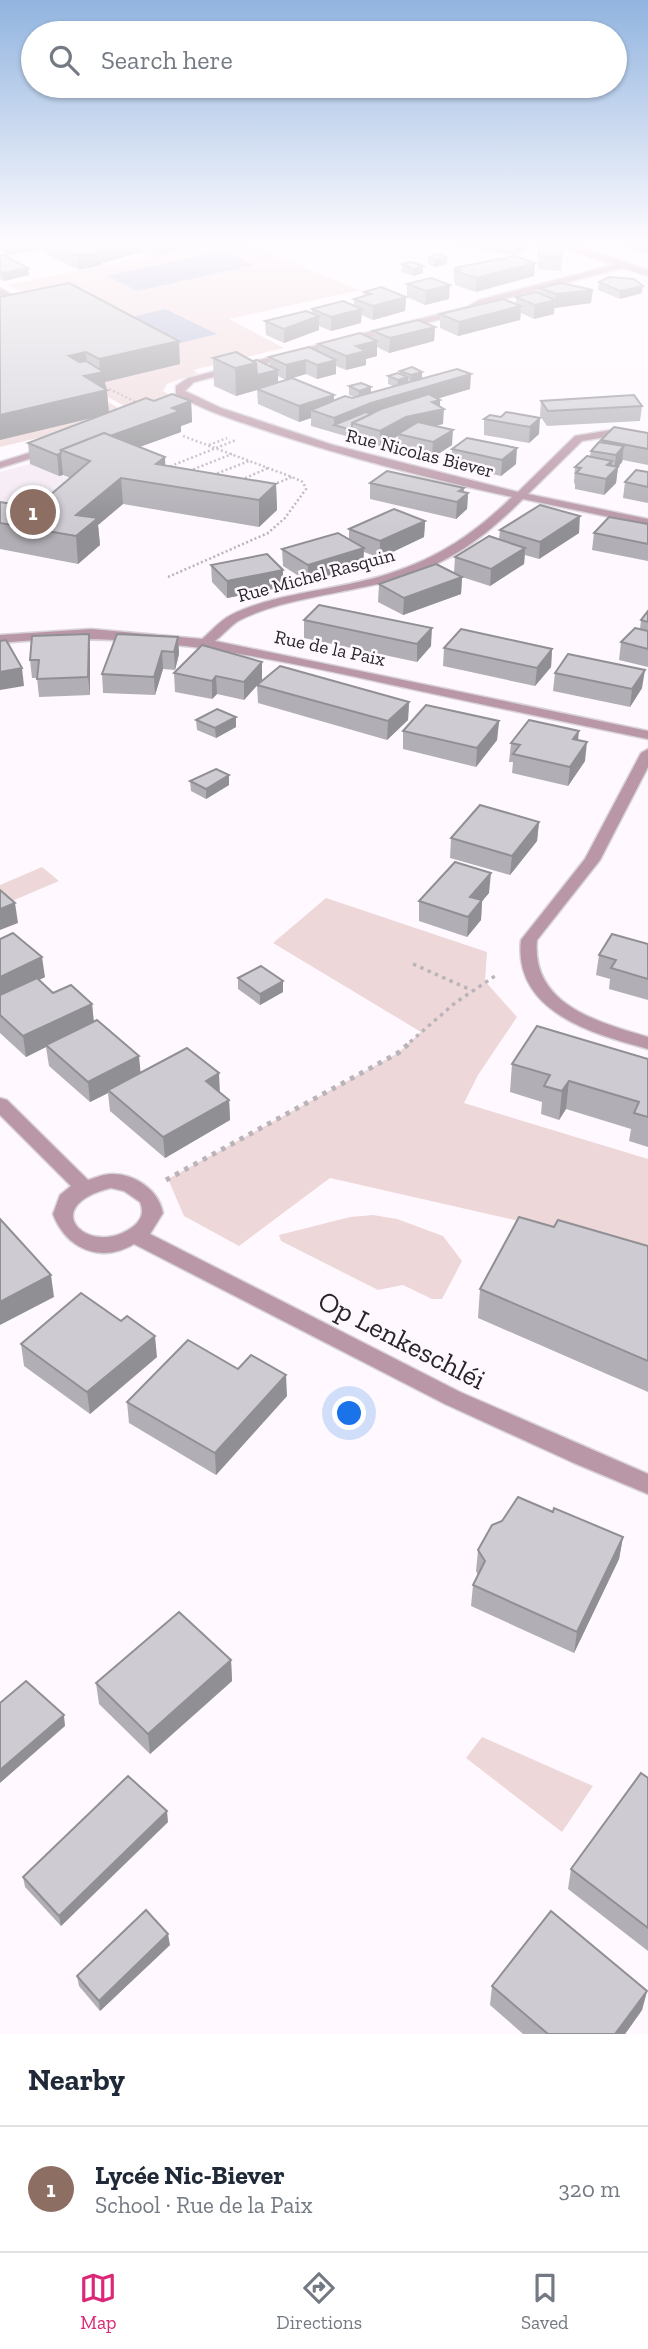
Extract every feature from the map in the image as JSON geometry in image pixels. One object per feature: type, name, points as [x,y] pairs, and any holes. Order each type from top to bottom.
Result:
[{"type":"street","points":[[188,398],[180,392],[181,386],[191,380],[346,339]]},
{"type":"street","name":"Rue Nicolas Biever","points":[[188,398],[360,459],[648,522]]},
{"type":"street","name":"Rue Michel Rasquin","points":[[207,642],[234,618],[274,605],[395,576],[453,551],[484,531],[579,438],[617,432],[648,437]]},
{"type":"street","name":"Rue de la Paix","points":[[0,639],[50,634],[118,633],[207,642],[648,735]]},
{"type":"street","points":[[648,753],[592,860],[529,940],[528,956],[530,972],[556,1004],[584,1021],[648,1043]]},
{"type":"street","points":[[0,1104],[84,1187]]},
{"type":"street","points":[[111,1181],[136,1186],[145,1193],[153,1210],[151,1219],[136,1236],[108,1245],[80,1240],[69,1233],[62,1214],[65,1203],[84,1187],[111,1181]]},
{"type":"street","name":"Op Lenkeschléi","points":[[136,1236],[412,1380],[555,1447],[648,1484]]},
{"type":"lane","points":[[153,411],[188,398]]},
{"type":"lane","points":[[0,465],[57,447]]},
{"type":"path","points":[[95,385],[108,386],[153,411]]},
{"type":"path","points":[[168,577],[269,533],[293,509],[295,501],[306,489],[303,482],[292,477],[183,436]]},
{"type":"path","points":[[155,472],[240,439]]},
{"type":"path","points":[[190,477],[181,474],[232,454]]},
{"type":"path","points":[[209,477],[249,461]]},
{"type":"path","points":[[158,462],[174,471]]},
{"type":"path","points":[[240,480],[269,468]]},
{"type":"path","points":[[263,489],[292,477]]},
{"type":"path","points":[[413,964],[472,991]]},
{"type":"path","points":[[162,1182],[398,1053],[472,991],[495,976]]},
{"type":"shaded area","points":[[0,339],[267,339],[284,348],[193,370],[198,373],[167,384],[163,391],[171,396],[128,408],[106,396],[102,398],[125,412],[96,424],[0,447]]},
{"type":"shaded area","points":[[30,464],[92,487],[0,528],[0,472]]},
{"type":"shaded area","points":[[42,867],[59,881],[12,901],[0,890],[0,885]]},
{"type":"shaded area","points":[[326,898],[487,952],[485,981],[517,1017],[478,1075],[464,1103],[648,1159],[648,1258],[532,1224],[330,1178],[239,1246],[184,1216],[168,1179],[398,1053],[421,1032],[273,943]]},
{"type":"shaded area","points":[[373,1215],[397,1219],[443,1236],[462,1261],[442,1299],[432,1299],[403,1285],[378,1290],[281,1241],[279,1235],[350,1217]]},
{"type":"shaded area","points":[[482,1737],[593,1786],[562,1832],[466,1758]]},
{"type":"water","points":[[153,339],[197,339],[168,346]]},
{"type":"building","points":[[0,339],[179,341],[99,359],[86,352],[69,356],[79,362],[86,361],[104,372],[84,376],[107,390],[0,415]]},
{"type":"building","points":[[337,339],[377,341],[356,346],[366,351],[346,356],[318,344]]},
{"type":"building","points":[[309,347],[336,360],[317,365],[306,360],[286,365],[269,357]]},
{"type":"building","points":[[236,352],[256,363],[235,368],[213,358]]},
{"type":"building","points":[[257,360],[278,370],[257,375],[256,363],[253,361]]},
{"type":"building","points":[[412,367],[422,372],[411,375],[400,371]]},
{"type":"building","points":[[457,369],[471,374],[371,403],[334,418],[311,410],[345,396],[352,398]]},
{"type":"building","points":[[398,373],[408,377],[398,380],[388,376]]},
{"type":"building","points":[[292,378],[334,395],[299,406],[257,389]]},
{"type":"building","points":[[361,383],[371,387],[359,391],[349,386]]},
{"type":"building","points":[[172,394],[191,401],[172,408],[180,411],[110,436],[104,433],[61,450],[57,455],[28,443],[146,398],[154,401]]},
{"type":"building","points":[[429,394],[440,400],[432,402],[444,409],[406,417],[380,431],[352,423],[381,409]]},
{"type":"building","points":[[634,395],[642,406],[548,411],[541,401]]},
{"type":"building","points":[[366,412],[371,414],[352,423],[352,430],[334,425]]},
{"type":"building","points":[[506,412],[540,418],[530,427],[484,419],[490,415],[501,417]]},
{"type":"building","points":[[418,422],[453,430],[433,442],[398,434]]},
{"type":"building","points":[[614,427],[648,433],[648,449],[601,440]]},
{"type":"building","points":[[104,433],[165,457],[156,464],[276,484],[259,500],[121,478],[76,515],[98,518],[76,536],[0,523],[0,502],[35,508],[90,461],[61,450]]},
{"type":"building","points":[[467,438],[517,448],[502,460],[452,449]]},
{"type":"building","points":[[599,442],[624,446],[616,455],[591,451]]},
{"type":"building","points":[[587,456],[612,461],[607,465],[618,467],[606,479],[576,473],[581,468],[575,467]]},
{"type":"building","points":[[636,470],[648,472],[648,487],[625,482]]},
{"type":"building","points":[[387,471],[464,488],[459,491],[468,493],[457,502],[370,483]]},
{"type":"building","points":[[540,505],[580,516],[540,542],[500,530]]},
{"type":"building","points":[[394,509],[425,521],[380,541],[349,529]]},
{"type":"building","points":[[609,517],[648,524],[648,544],[594,533]]},
{"type":"building","points":[[338,533],[364,548],[308,565],[282,549]]},
{"type":"building","points":[[489,536],[525,548],[491,569],[455,557]]},
{"type":"building","points":[[267,554],[283,570],[227,581],[211,565]]},
{"type":"building","points":[[436,564],[462,577],[404,598],[379,584]]},
{"type":"building","points":[[319,605],[432,628],[417,644],[304,620]]},
{"type":"building","points":[[648,611],[648,622],[641,620]]},
{"type":"building","points":[[635,628],[648,631],[648,649],[621,642]]},
{"type":"building","points":[[461,629],[552,649],[537,668],[444,648]]},
{"type":"building","points":[[89,634],[88,677],[37,679],[39,660],[30,660],[32,636]]},
{"type":"building","points":[[117,634],[178,637],[174,652],[162,651],[154,677],[102,674]]},
{"type":"building","points":[[6,640],[22,668],[0,672],[0,641]]},
{"type":"building","points":[[202,645],[262,662],[244,682],[216,676],[212,681],[174,673]]},
{"type":"building","points":[[568,654],[645,670],[632,689],[555,673]]},
{"type":"building","points":[[280,666],[409,702],[388,721],[257,685]]},
{"type":"building","points":[[426,705],[499,721],[477,748],[403,731]]},
{"type":"building","points":[[217,709],[236,717],[215,728],[196,720]]},
{"type":"building","points":[[529,720],[579,731],[573,739],[587,742],[570,767],[513,754],[520,745],[511,743]]},
{"type":"building","points":[[216,769],[229,775],[206,789],[190,781]]},
{"type":"building","points":[[480,805],[539,822],[512,856],[451,838]]},
{"type":"building","points":[[455,862],[491,873],[470,897],[482,900],[468,917],[419,901]]},
{"type":"building","points":[[0,890],[15,903],[0,909]]},
{"type":"building","points":[[13,933],[42,957],[0,977],[0,939]]},
{"type":"building","points":[[612,934],[648,944],[648,979],[611,968],[616,960],[599,955]]},
{"type":"building","points":[[261,966],[283,981],[260,994],[238,978]]},
{"type":"building","points":[[37,978],[53,993],[71,985],[92,1004],[23,1036],[0,1015],[0,995]]},
{"type":"building","points":[[97,1020],[139,1056],[88,1082],[46,1045]]},
{"type":"building","points":[[537,1026],[648,1059],[648,1117],[634,1113],[639,1102],[569,1081],[562,1091],[544,1086],[550,1075],[512,1064]]},
{"type":"building","points":[[187,1048],[219,1073],[206,1081],[229,1100],[163,1137],[108,1090]]},
{"type":"building","points":[[519,1217],[554,1227],[558,1220],[648,1246],[648,1361],[480,1289]]},
{"type":"building","points":[[0,1219],[51,1275],[0,1302]]},
{"type":"building","points":[[81,1293],[121,1321],[127,1316],[155,1336],[87,1392],[21,1344]]},
{"type":"building","points":[[188,1340],[238,1369],[251,1355],[286,1375],[215,1453],[127,1402]]},
{"type":"building","points":[[518,1497],[553,1512],[554,1508],[623,1537],[577,1632],[473,1585],[485,1561],[478,1550],[492,1525],[502,1521]]},
{"type":"building","points":[[179,1612],[231,1660],[148,1734],[96,1683]]},
{"type":"building","points":[[26,1681],[64,1715],[0,1770],[0,1703]]},
{"type":"building","points":[[641,1773],[648,1778],[648,1928],[571,1869]]},
{"type":"building","points":[[128,1776],[167,1811],[59,1916],[23,1877]]},
{"type":"building","points":[[146,1910],[168,1934],[99,2001],[77,1976]]},
{"type":"building","points":[[551,1911],[647,1991],[615,2034],[548,2034],[492,1986]]},
{"type":"place","name":"Lycée Nic-Biever","points":[[33,512]]}]
